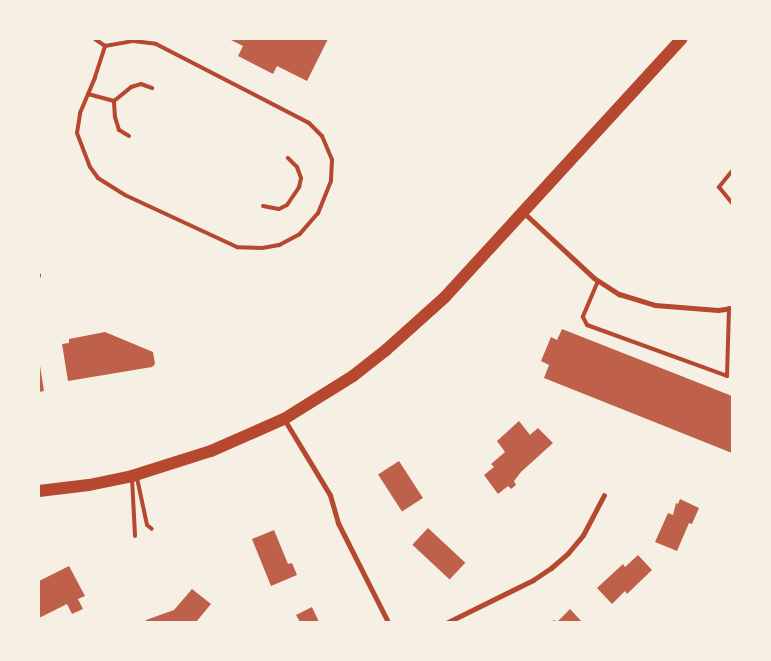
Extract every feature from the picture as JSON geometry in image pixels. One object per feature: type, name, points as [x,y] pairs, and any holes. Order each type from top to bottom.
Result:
[{"type":"main road","points":[[39,491],[89,485],[134,475],[211,452],[284,419],[353,376],[386,350],[445,297],[524,213],[681,39]]},
{"type":"street","points":[[524,213],[598,281],[619,294],[655,305],[718,310],[731,308]]},
{"type":"street","points":[[284,419],[330,495],[338,523],[388,622]]},
{"type":"street","points":[[448,622],[533,580],[550,568],[568,553],[584,535],[604,495]]},
{"type":"lane","points":[[94,39],[105,46],[133,41],[156,44],[309,123],[322,136],[332,160],[331,181],[318,213],[300,234],[279,245],[262,248],[237,248],[125,195],[98,178],[87,158],[77,133],[80,113],[105,46]]},
{"type":"lane","points":[[114,102],[131,87],[141,84],[152,88]]},
{"type":"lane","points":[[88,94],[114,102]]},
{"type":"lane","points":[[114,102],[115,117],[119,130],[129,136]]},
{"type":"lane","points":[[263,206],[279,209],[287,205],[299,187],[301,178],[297,167],[288,158]]},
{"type":"lane","points":[[732,171],[719,186],[732,203]]},
{"type":"lane","points":[[598,281],[583,317],[588,325],[727,376],[731,308]]},
{"type":"lane","points":[[134,475],[147,525],[152,530]]},
{"type":"lane","points":[[134,475],[135,536]]},
{"type":"building","points":[[229,39],[328,39],[307,81],[277,66],[273,74],[238,56],[243,46]]},
{"type":"building","points":[[562,329],[732,396],[732,453],[544,378],[549,365],[541,361],[551,337],[557,340]]},
{"type":"building","points":[[105,332],[153,352],[155,364],[152,367],[68,381],[62,344],[69,343],[69,339]]},
{"type":"building","points":[[39,367],[44,391],[39,392]]},
{"type":"building","points":[[519,421],[530,435],[538,428],[553,443],[521,472],[514,481],[516,485],[511,489],[508,486],[498,494],[484,475],[494,467],[491,464],[505,452],[497,441]]},
{"type":"building","points":[[399,461],[423,498],[402,512],[378,475]]},
{"type":"building","points":[[680,499],[699,508],[692,524],[689,523],[677,551],[655,542],[668,513],[673,515],[676,503],[678,504]]},
{"type":"building","points":[[428,528],[465,563],[450,580],[412,545]]},
{"type":"building","points":[[274,530],[288,564],[292,563],[297,575],[271,586],[252,539]]},
{"type":"building","points":[[638,555],[652,570],[627,594],[625,591],[612,604],[597,588],[623,564],[625,567]]},
{"type":"building","points":[[69,566],[85,596],[78,599],[83,609],[72,614],[67,604],[39,618],[39,581]]},
{"type":"building","points":[[192,589],[211,604],[196,622],[146,622],[146,620],[174,610]]},
{"type":"building","points":[[312,607],[319,622],[300,622],[296,615]]},
{"type":"building","points":[[570,609],[582,622],[557,622]]}]
